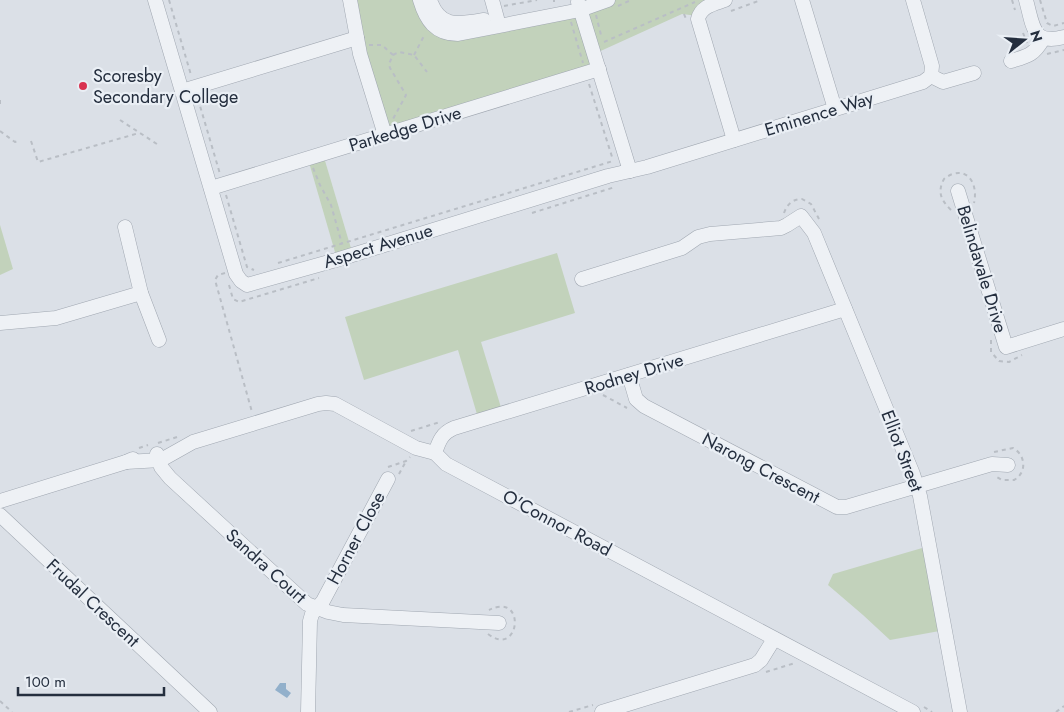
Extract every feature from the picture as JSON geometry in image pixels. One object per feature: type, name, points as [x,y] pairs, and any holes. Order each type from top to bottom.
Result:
[{"type":"street","name":"Aspect Avenue","points":[[155,0],[188,89],[217,187],[236,274],[247,285],[630,171]]},
{"type":"street","points":[[350,0],[357,38],[385,135]]},
{"type":"street","points":[[420,0],[424,13],[432,25],[446,33],[454,34],[581,4],[608,0]]},
{"type":"street","points":[[430,0],[434,11],[446,22],[463,23],[496,8],[581,4]]},
{"type":"street","points":[[802,0],[835,109]]},
{"type":"street","points":[[913,0],[932,62],[931,76],[943,82],[974,73]]},
{"type":"street","points":[[1026,0],[1035,30],[1042,38],[1051,40],[1064,36]]},
{"type":"street","points":[[581,4],[592,69],[630,171]]},
{"type":"street","points":[[725,6],[704,9],[699,13],[698,19],[734,140]]},
{"type":"street","points":[[188,89],[357,38]]},
{"type":"street","points":[[1011,61],[1034,52],[1042,38]]},
{"type":"street","name":"Parkedge Drive","points":[[217,187],[592,69]]},
{"type":"street","name":"Eminence Way","points":[[630,171],[923,82],[931,76]]},
{"type":"street","name":"Belindavale Drive","points":[[958,191],[1006,347],[1064,329]]},
{"type":"street","name":"Elliot Street","points":[[582,279],[682,248],[706,235],[781,228],[801,216],[814,233],[917,486],[958,708]]},
{"type":"street","points":[[125,227],[142,293],[159,340]]},
{"type":"street","points":[[0,323],[60,317],[142,293]]},
{"type":"street","name":"Rodney Drive","points":[[434,453],[441,438],[454,428],[845,309]]},
{"type":"street","name":"Narong Crescent","points":[[629,375],[636,399],[644,406],[833,506],[846,507],[992,464],[1008,464]]},
{"type":"street","name":"O'Connor Road","points":[[0,501],[126,462],[141,454],[158,457],[174,444],[193,442],[326,402],[335,404],[418,449],[434,453],[446,464],[913,712]]},
{"type":"street","name":"Sandra Court","points":[[158,457],[163,470],[170,478],[302,600],[317,609],[343,615],[498,623]]},
{"type":"street","name":"Horner Close","points":[[308,712],[310,622],[312,614],[323,601],[388,479]]},
{"type":"street","name":"Frudal Crescent","points":[[0,515],[210,712]]},
{"type":"street","points":[[602,712],[756,665],[774,639]]},
{"type":"path","points":[[169,0],[188,89],[217,187],[247,267],[254,270]]},
{"type":"path","points":[[496,8],[537,0]]},
{"type":"path","points":[[604,42],[699,0]]},
{"type":"path","points":[[725,6],[761,0]]},
{"type":"path","points":[[1040,0],[1047,23],[1053,26],[1064,23]]},
{"type":"path","points":[[684,14],[687,24]]},
{"type":"path","points":[[596,15],[606,49]]},
{"type":"path","points":[[571,22],[592,69]]},
{"type":"path","points":[[414,55],[426,32]]},
{"type":"path","points":[[370,51],[369,45],[379,44],[393,55]]},
{"type":"path","points":[[392,122],[406,95],[390,68],[389,64],[393,55],[399,52],[414,55],[427,72]]},
{"type":"path","points":[[587,79],[613,161]]},
{"type":"path","points":[[0,100],[0,105]]},
{"type":"path","points":[[120,120],[160,146]]},
{"type":"path","points":[[0,131],[15,142],[18,141]]},
{"type":"path","points":[[32,141],[38,162],[139,133]]},
{"type":"path","points":[[271,265],[620,158]]},
{"type":"path","points":[[313,168],[331,205],[342,244]]},
{"type":"path","points":[[532,213],[616,187]]},
{"type":"path","points":[[230,272],[218,275],[215,280],[252,414]]},
{"type":"path","points":[[228,283],[234,299],[239,302],[326,276]]},
{"type":"path","points":[[0,701],[12,712]]},
{"type":"path","points":[[1056,712],[1064,706]]},
{"type":"green space","points":[[350,0],[420,0],[445,33],[608,0],[725,0],[698,16],[682,14],[594,54],[599,69],[385,135]]},
{"type":"green space","points":[[323,154],[353,255],[337,259],[308,159]]},
{"type":"green space","points":[[0,225],[13,269],[0,275]]},
{"type":"green space","points":[[557,253],[575,313],[481,342],[503,414],[479,421],[458,350],[364,380],[345,317]]},
{"type":"green space","points":[[929,546],[945,630],[890,640],[828,585],[833,574]]},
{"type":"water","points":[[280,683],[286,683],[286,689],[291,693],[287,698],[275,690]]},
{"type":"place","name":"Scoresby Secondary College","points":[[83,86]]}]
